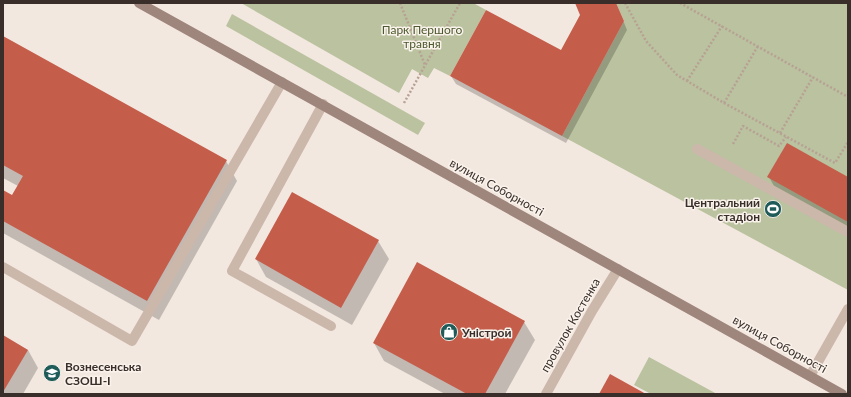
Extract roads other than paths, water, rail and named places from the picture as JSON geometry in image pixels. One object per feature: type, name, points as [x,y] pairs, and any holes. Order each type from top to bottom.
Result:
[{"type":"main road","name":"вулиця Соборності","points":[[139,3],[842,394]]},
{"type":"street","points":[[3,267],[132,341],[282,82]]},
{"type":"street","points":[[323,104],[232,271],[330,326]]},
{"type":"street","points":[[697,150],[848,232]]},
{"type":"street","name":"провулок Костенка","points":[[546,394],[592,311],[618,269]]},
{"type":"street","points":[[810,376],[848,309]]},
{"type":"place","name":"Центральний стадіон","points":[[773,209]]},
{"type":"place","name":"Уністрой","points":[[449,332]]},
{"type":"place","name":"Вознесенська СЗОШ-І","points":[[52,373]]},
{"type":"park label","name":"Парк Першого травня","points":[[422,36]]}]
